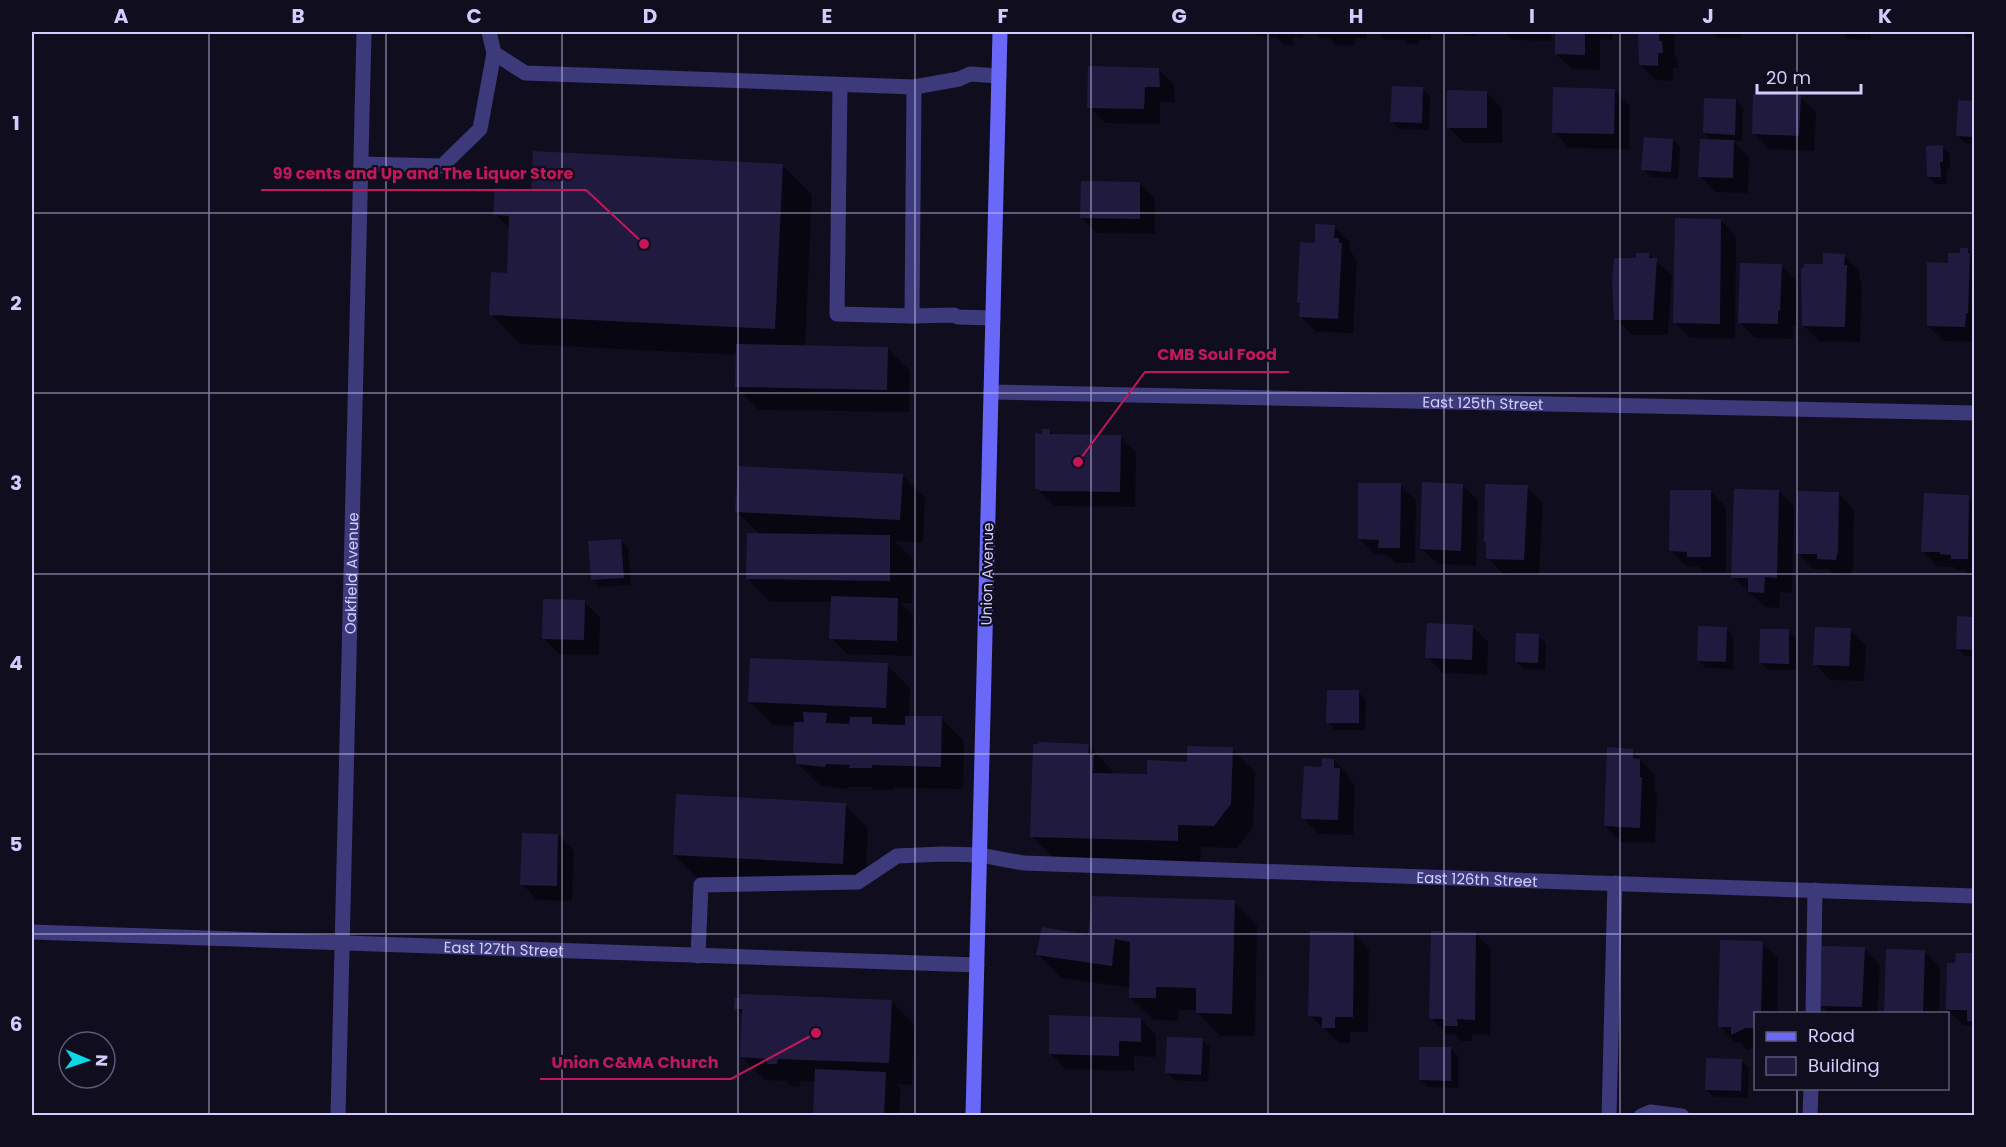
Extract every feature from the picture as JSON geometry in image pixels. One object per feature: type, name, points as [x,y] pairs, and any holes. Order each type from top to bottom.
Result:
[{"type":"main road","name":"Union Avenue","points":[[973,1116],[1000,32]]},
{"type":"street","name":"Oakfield Avenue","points":[[338,1116],[364,32]]},
{"type":"street","points":[[362,164],[442,165],[480,129],[494,53],[489,32]]},
{"type":"street","points":[[494,53],[525,73],[914,87],[959,79],[970,74],[999,76]]},
{"type":"street","points":[[840,86],[837,314],[954,315],[993,318]]},
{"type":"street","points":[[912,316],[914,87]]},
{"type":"street","name":"East 125th Street","points":[[991,392],[1974,413]]},
{"type":"street","name":"East 126th Street","points":[[698,956],[701,885],[858,882],[897,856],[980,855],[1023,862],[1974,896]]},
{"type":"street","points":[[1609,1116],[1615,883]]},
{"type":"street","points":[[1813,1012],[1815,890]]},
{"type":"street","name":"East 127th Street","points":[[32,932],[977,965]]},
{"type":"street","points":[[1810,1116],[1811,1090]]},
{"type":"street","points":[[1641,1116],[1650,1112],[1682,1116]]},
{"type":"building","points":[[1555,32],[1585,32],[1585,55],[1555,54]]},
{"type":"building","points":[[1638,32],[1659,32],[1663,53],[1658,53],[1658,66],[1639,65]]},
{"type":"building","points":[[1088,66],[1159,68],[1160,87],[1145,87],[1144,109],[1087,108]]},
{"type":"building","points":[[1392,86],[1423,87],[1422,123],[1390,122]]},
{"type":"building","points":[[1553,87],[1615,89],[1614,134],[1552,133]]},
{"type":"building","points":[[1447,90],[1487,91],[1487,128],[1447,128]]},
{"type":"building","points":[[1753,94],[1801,95],[1799,136],[1752,134]]},
{"type":"building","points":[[1704,98],[1736,99],[1735,135],[1703,133]]},
{"type":"building","points":[[1958,100],[1974,101],[1974,137],[1956,136]]},
{"type":"building","points":[[1644,137],[1673,139],[1671,172],[1641,170]]},
{"type":"building","points":[[1700,139],[1734,140],[1733,178],[1698,177]]},
{"type":"building","points":[[1943,145],[1943,162],[1940,162],[1941,177],[1927,177],[1926,146]]},
{"type":"building","points":[[533,151],[783,164],[775,329],[489,315],[491,272],[507,273],[509,216],[493,215],[495,188],[531,190]]},
{"type":"building","points":[[1081,181],[1140,182],[1140,219],[1080,218]]},
{"type":"building","points":[[1675,218],[1721,219],[1720,324],[1673,323]]},
{"type":"building","points":[[1315,224],[1335,225],[1334,238],[1339,238],[1339,243],[1342,243],[1338,319],[1299,317],[1300,303],[1297,303],[1300,242],[1315,243]]},
{"type":"building","points":[[1960,248],[1968,248],[1968,253],[1970,253],[1968,313],[1966,313],[1965,327],[1927,326],[1927,262],[1948,263],[1948,253],[1960,253]]},
{"type":"building","points":[[1636,253],[1649,253],[1649,258],[1657,258],[1653,320],[1614,320],[1612,281],[1614,258],[1636,258]]},
{"type":"building","points":[[1823,253],[1845,254],[1844,265],[1847,265],[1845,327],[1802,326],[1801,268],[1804,268],[1804,264],[1823,264]]},
{"type":"building","points":[[1740,263],[1782,264],[1778,324],[1738,323]]},
{"type":"building","points":[[736,344],[888,347],[887,390],[735,387]]},
{"type":"building","points":[[1042,429],[1050,429],[1050,434],[1121,435],[1120,492],[1039,491],[1035,489],[1035,433],[1042,434]]},
{"type":"building","points":[[738,466],[903,474],[900,520],[735,512]]},
{"type":"building","points":[[1422,482],[1463,484],[1461,551],[1420,549]]},
{"type":"building","points":[[1358,483],[1401,483],[1400,548],[1378,548],[1379,540],[1358,539]]},
{"type":"building","points":[[1485,484],[1528,485],[1524,560],[1486,559]]},
{"type":"building","points":[[1734,489],[1779,490],[1777,578],[1765,577],[1764,593],[1748,592],[1748,578],[1731,578]]},
{"type":"building","points":[[1670,490],[1711,490],[1711,557],[1687,557],[1687,552],[1669,551]]},
{"type":"building","points":[[1797,491],[1839,492],[1836,560],[1817,559],[1817,554],[1796,554]]},
{"type":"building","points":[[1924,493],[1969,495],[1968,559],[1951,559],[1951,555],[1939,554],[1940,552],[1921,552]]},
{"type":"building","points":[[747,533],[890,535],[890,581],[746,579]]},
{"type":"building","points":[[621,539],[624,578],[591,580],[588,541]]},
{"type":"building","points":[[831,596],[898,598],[897,641],[829,639]]},
{"type":"building","points":[[543,599],[585,600],[584,640],[542,639]]},
{"type":"building","points":[[1957,616],[1974,617],[1974,650],[1956,649]]},
{"type":"building","points":[[1427,623],[1473,625],[1472,660],[1425,658]]},
{"type":"building","points":[[1698,626],[1727,627],[1726,662],[1697,661]]},
{"type":"building","points":[[1815,627],[1851,628],[1849,666],[1813,665]]},
{"type":"building","points":[[1760,629],[1789,629],[1789,664],[1759,663]]},
{"type":"building","points":[[1516,633],[1539,634],[1538,663],[1515,662]]},
{"type":"building","points":[[750,658],[888,663],[886,708],[748,702]]},
{"type":"building","points":[[1327,690],[1359,690],[1359,723],[1326,723]]},
{"type":"building","points":[[803,712],[827,713],[826,723],[849,724],[850,717],[872,717],[872,724],[905,725],[905,716],[942,716],[941,767],[872,765],[872,768],[849,768],[850,765],[826,764],[825,767],[796,764],[796,754],[793,754],[794,722],[804,722]]},
{"type":"building","points":[[1039,742],[1089,744],[1088,754],[1094,754],[1093,773],[1147,774],[1147,760],[1187,762],[1187,746],[1233,747],[1231,804],[1214,826],[1178,825],[1178,841],[1030,837],[1033,744],[1039,744]]},
{"type":"building","points":[[1607,747],[1633,749],[1633,758],[1640,759],[1640,777],[1642,777],[1640,828],[1604,826]]},
{"type":"building","points":[[1322,758],[1334,759],[1334,768],[1340,768],[1338,820],[1301,819],[1304,766],[1322,767]]},
{"type":"building","points":[[676,794],[846,803],[843,864],[673,855]]},
{"type":"building","points":[[522,833],[558,834],[557,886],[520,885]]},
{"type":"building","points":[[1092,896],[1235,900],[1232,1014],[1196,1013],[1196,988],[1156,987],[1156,998],[1129,998],[1130,942],[1115,939],[1112,966],[1036,955],[1042,927],[1088,935]]},
{"type":"building","points":[[1310,931],[1354,932],[1353,1017],[1335,1017],[1335,1028],[1322,1028],[1322,1017],[1308,1016]]},
{"type":"building","points":[[1431,931],[1476,932],[1475,1020],[1457,1019],[1458,1026],[1444,1026],[1444,1019],[1429,1019]]},
{"type":"building","points":[[1720,940],[1763,941],[1761,1012],[1754,1012],[1754,1028],[1746,1028],[1731,1035],[1731,1027],[1718,1027]]},
{"type":"building","points":[[1822,946],[1865,947],[1862,1007],[1820,1006]]},
{"type":"building","points":[[1886,949],[1925,950],[1923,1012],[1884,1012]]},
{"type":"building","points":[[1956,953],[1974,953],[1974,1022],[1967,1021],[1967,1010],[1946,1010],[1947,963],[1955,963]]},
{"type":"building","points":[[740,994],[892,1000],[889,1063],[778,1059],[777,1064],[767,1064],[767,1059],[740,1057],[742,1009],[734,1009],[735,998],[740,998]]},
{"type":"building","points":[[1049,1015],[1141,1018],[1141,1042],[1119,1041],[1119,1056],[1049,1054]]},
{"type":"building","points":[[1167,1037],[1203,1038],[1201,1075],[1165,1073]]},
{"type":"building","points":[[1419,1047],[1451,1047],[1451,1081],[1419,1080]]},
{"type":"building","points":[[1706,1058],[1742,1059],[1741,1091],[1705,1090]]},
{"type":"building","points":[[815,1069],[886,1072],[884,1116],[813,1115]]},
{"type":"place","name":"99 cents and Up and The Liquor Store","points":[[644,244]]},
{"type":"place","name":"CMB Soul Food","points":[[1078,462]]},
{"type":"place","name":"Union C&MA Church","points":[[816,1033]]}]
